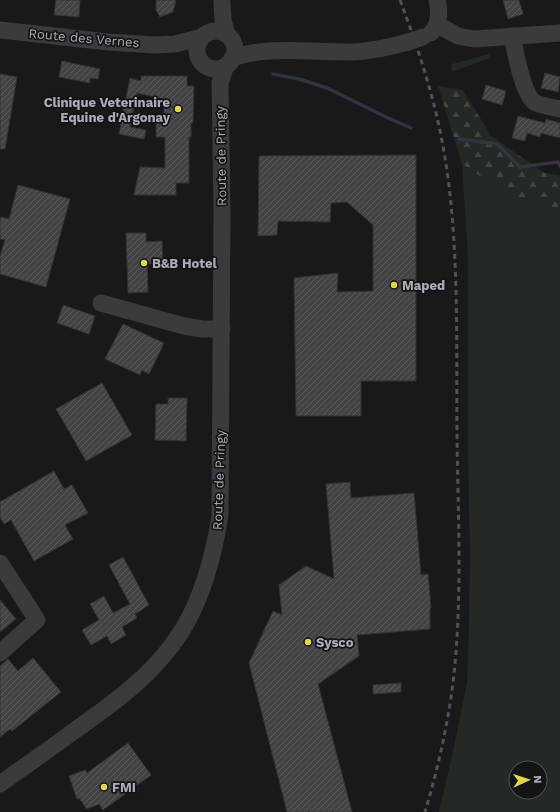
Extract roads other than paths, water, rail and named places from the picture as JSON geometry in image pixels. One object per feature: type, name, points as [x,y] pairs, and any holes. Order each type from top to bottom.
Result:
[{"type":"street","points":[[214,0],[214,15],[206,35],[198,46],[203,61],[220,83]]},
{"type":"street","points":[[222,0],[223,20],[234,50],[229,62]]},
{"type":"street","points":[[203,61],[217,68],[246,54],[270,51],[354,52],[389,48],[416,40],[432,33],[438,25],[439,11],[437,0]]},
{"type":"street","points":[[438,25],[458,36],[468,39],[560,33]]},
{"type":"street","name":"Route des Vernes","points":[[0,30],[108,42],[168,45],[188,42],[206,35]]},
{"type":"street","points":[[206,35],[217,31],[248,46],[270,51]]},
{"type":"street","points":[[512,36],[520,72],[530,96],[536,103],[560,109]]},
{"type":"street","name":"Route des Vernes","points":[[168,45],[203,61]]},
{"type":"street","name":"Route de Pringy","points":[[0,784],[95,716],[133,687],[153,668],[186,623],[209,570],[216,543],[220,516],[222,211],[220,83],[229,62]]},
{"type":"street","points":[[101,303],[184,326],[202,329],[222,329]]},
{"type":"street","points":[[0,563],[38,620],[0,653]]},
{"type":"waterway","points":[[273,74],[299,79],[327,88],[411,128]]},
{"type":"waterway","points":[[459,139],[497,144],[520,167],[558,162],[560,166]]},
{"type":"railway","points":[[400,0],[425,72],[439,127],[448,182],[455,254],[459,563],[458,627],[452,691],[447,722],[425,812]]},
{"type":"place","name":"Clinique Veterinaire Equine d'Argonay","points":[[178,109]]},
{"type":"place","name":"B&B Hotel","points":[[144,263]]},
{"type":"place","name":"Maped","points":[[394,285]]},
{"type":"place","name":"Sysco","points":[[308,642]]},
{"type":"place","name":"FMI","points":[[104,787]]}]
